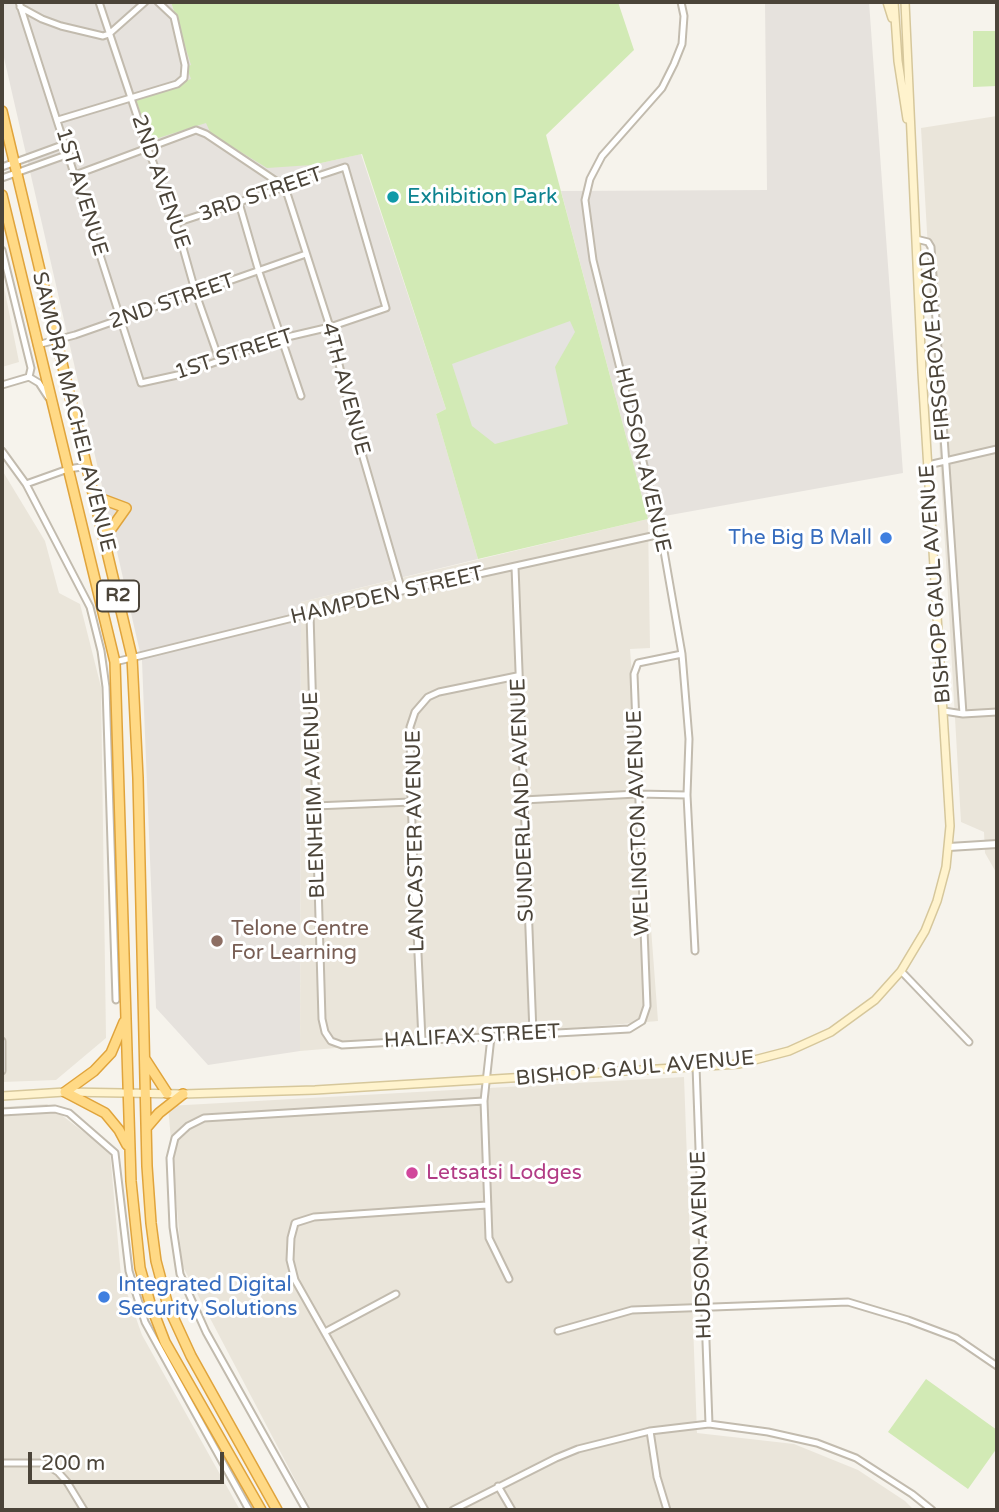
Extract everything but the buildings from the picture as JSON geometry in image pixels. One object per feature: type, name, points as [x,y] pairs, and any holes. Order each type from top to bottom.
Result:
[{"type":"highway","name":"SAMORA MACHEL AVENUE","points":[[2,111],[132,657],[138,765],[145,1092]]},
{"type":"highway","name":"SAMORA MACHEL AVENUE","points":[[2,195],[115,662],[129,1091]]},
{"type":"highway","points":[[94,496],[126,508],[104,539]]},
{"type":"highway","points":[[126,1017],[111,1054],[94,1071],[65,1092],[105,1113],[119,1130],[129,1149]]},
{"type":"highway","points":[[144,1058],[167,1093]]},
{"type":"highway","name":"R2","points":[[129,1091],[129,1149],[136,1244],[150,1303],[177,1363],[261,1510]]},
{"type":"highway","name":"R2","points":[[145,1092],[151,1223],[158,1271],[168,1306],[191,1356],[277,1510]]},
{"type":"highway","points":[[147,1127],[159,1113],[183,1094]]},
{"type":"main road","points":[[887,2],[897,39]]},
{"type":"main road","name":"BISHOP GAUL AVENUE","points":[[894,2],[898,61],[910,140]]},
{"type":"main road","name":"BISHOP GAUL AVENUE","points":[[2,1096],[129,1091],[183,1094],[486,1081],[752,1062],[789,1051],[845,1024],[901,971],[925,931],[937,901],[949,846],[944,711],[910,140],[911,98],[905,2]]},
{"type":"main road","points":[[906,21],[913,2]]},
{"type":"street","name":"2ND AVENUE","points":[[99,2],[176,223],[219,362]]},
{"type":"street","points":[[20,4],[42,19],[96,36],[109,34],[145,2]]},
{"type":"street","points":[[58,120],[177,84],[184,78],[185,65],[174,17],[158,2]]},
{"type":"street","name":"HUDSON AVENUE","points":[[681,2],[684,16],[682,44],[674,64],[662,88],[602,156],[590,178],[584,200],[593,260],[661,534],[682,654],[688,739],[687,795],[695,951]]},
{"type":"street","name":"1ST AVENUE","points":[[20,4],[141,383]]},
{"type":"street","points":[[75,175],[196,130],[285,187]]},
{"type":"street","points":[[2,178],[15,167],[65,144]]},
{"type":"street","points":[[2,167],[15,167],[69,154]]},
{"type":"street","name":"3RD STREET","points":[[176,223],[345,167]]},
{"type":"street","name":"1ST STREET","points":[[141,383],[219,362],[283,338],[330,327],[386,308],[345,167]]},
{"type":"street","name":"4TH AVENUE","points":[[285,187],[330,327],[357,438],[402,592]]},
{"type":"street","points":[[239,203],[301,396]]},
{"type":"street","name":"FIRSGROVE ROAD","points":[[916,239],[928,242],[931,247],[963,714]]},
{"type":"street","points":[[2,250],[31,368],[29,377]]},
{"type":"street","name":"2ND STREET","points":[[37,345],[196,294],[306,254]]},
{"type":"street","points":[[2,385],[29,377],[39,383],[51,402]]},
{"type":"street","points":[[928,465],[997,449]]},
{"type":"street","points":[[2,451],[26,484],[90,607],[104,675],[113,843],[116,1000]]},
{"type":"street","points":[[26,484],[88,466]]},
{"type":"street","name":"HAMPDEN STREET","points":[[115,662],[402,592],[661,534]]},
{"type":"street","name":"SUNDERLAND AVENUE","points":[[515,567],[517,676],[533,1033]]},
{"type":"street","name":"BLENHEIM AVENUE","points":[[310,614],[322,1019]]},
{"type":"street","name":"WELINGTON AVENUE","points":[[637,1026],[647,1006],[637,794],[635,667],[644,660],[682,654]]},
{"type":"street","name":"LANCASTER AVENUE","points":[[422,1040],[410,727],[415,712],[428,698],[439,692],[517,676]]},
{"type":"street","points":[[944,711],[963,714],[997,712]]},
{"type":"street","points":[[523,800],[637,794],[687,795]]},
{"type":"street","points":[[315,806],[411,802]]},
{"type":"street","points":[[949,846],[997,844]]},
{"type":"street","points":[[901,971],[969,1042]]},
{"type":"street","name":"HALIFAX STREET","points":[[322,1019],[325,1032],[331,1041],[342,1045],[629,1029],[637,1026]]},
{"type":"street","points":[[491,1037],[484,1101],[487,1205],[492,1247],[509,1279]]},
{"type":"street","points":[[2,1041],[2,1070]]},
{"type":"street","name":"HUDSON AVENUE","points":[[696,1066],[709,1424]]},
{"type":"street","points":[[306,1510],[192,1305],[180,1273],[173,1227],[170,1158],[175,1138],[188,1126],[204,1118],[484,1101]]},
{"type":"street","points":[[2,1112],[55,1109],[69,1113],[115,1153],[129,1272],[145,1322],[249,1510]]},
{"type":"street","points":[[425,1510],[295,1280],[290,1260],[291,1238],[295,1223],[314,1217],[487,1205]]},
{"type":"street","points":[[326,1332],[396,1294]]},
{"type":"street","points":[[558,1331],[632,1310],[812,1302],[858,1303],[957,1338],[997,1366]]},
{"type":"street","points":[[453,1510],[578,1449],[650,1431],[709,1424],[756,1430],[817,1443],[856,1458],[932,1510]]},
{"type":"street","points":[[650,1431],[657,1476],[667,1510]]},
{"type":"street","points":[[2,1463],[43,1463],[58,1472],[67,1482],[83,1510]]},
{"type":"street","points":[[498,1486],[512,1510]]},
{"type":"shaded area","points":[[2,2],[171,2],[192,65],[187,66],[206,122],[312,165],[361,154],[446,409],[436,414],[478,559],[301,602],[300,1051],[208,1065],[156,1008],[142,661],[2,49]]},
{"type":"shaded area","points":[[765,2],[869,2],[903,473],[648,519],[561,191],[767,190]]},
{"type":"shaded area","points":[[997,116],[997,874],[985,853],[984,832],[961,822],[921,128]]},
{"type":"shaded area","points":[[2,277],[19,362],[2,367]]},
{"type":"shaded area","points":[[570,321],[575,332],[555,367],[568,424],[495,444],[472,426],[452,364]]},
{"type":"shaded area","points":[[2,470],[45,541],[59,593],[80,604],[101,687],[106,1038],[56,1080],[2,1082]]},
{"type":"shaded area","points":[[648,519],[650,648],[630,649],[658,1021],[300,1051],[301,602]]},
{"type":"shaded area","points":[[684,1077],[697,1433],[794,1444],[858,1470],[914,1510],[311,1510],[182,1265],[168,1106]]},
{"type":"shaded area","points":[[47,1104],[110,1152],[121,1276],[142,1335],[240,1510],[2,1510],[2,1107]]},
{"type":"green space","points":[[171,2],[618,2],[634,50],[546,135],[648,519],[478,559],[436,414],[446,409],[362,154],[312,165],[267,168],[211,134],[206,123],[149,141],[136,99],[191,79],[186,66],[191,65]]},
{"type":"green space","points":[[973,31],[997,31],[997,86],[973,87]]},
{"type":"green space","points":[[926,1379],[997,1430],[997,1448],[968,1489],[888,1432]]},
{"type":"place","name":"Exhibition Park","points":[[393,197]]},
{"type":"place","name":"The Big B Mall","points":[[886,538]]},
{"type":"place","name":"Telone Centre For Learning","points":[[217,941]]},
{"type":"place","name":"Letsatsi Lodges","points":[[412,1173]]},
{"type":"place","name":"Integrated Digital Security Solutions","points":[[104,1297]]}]
